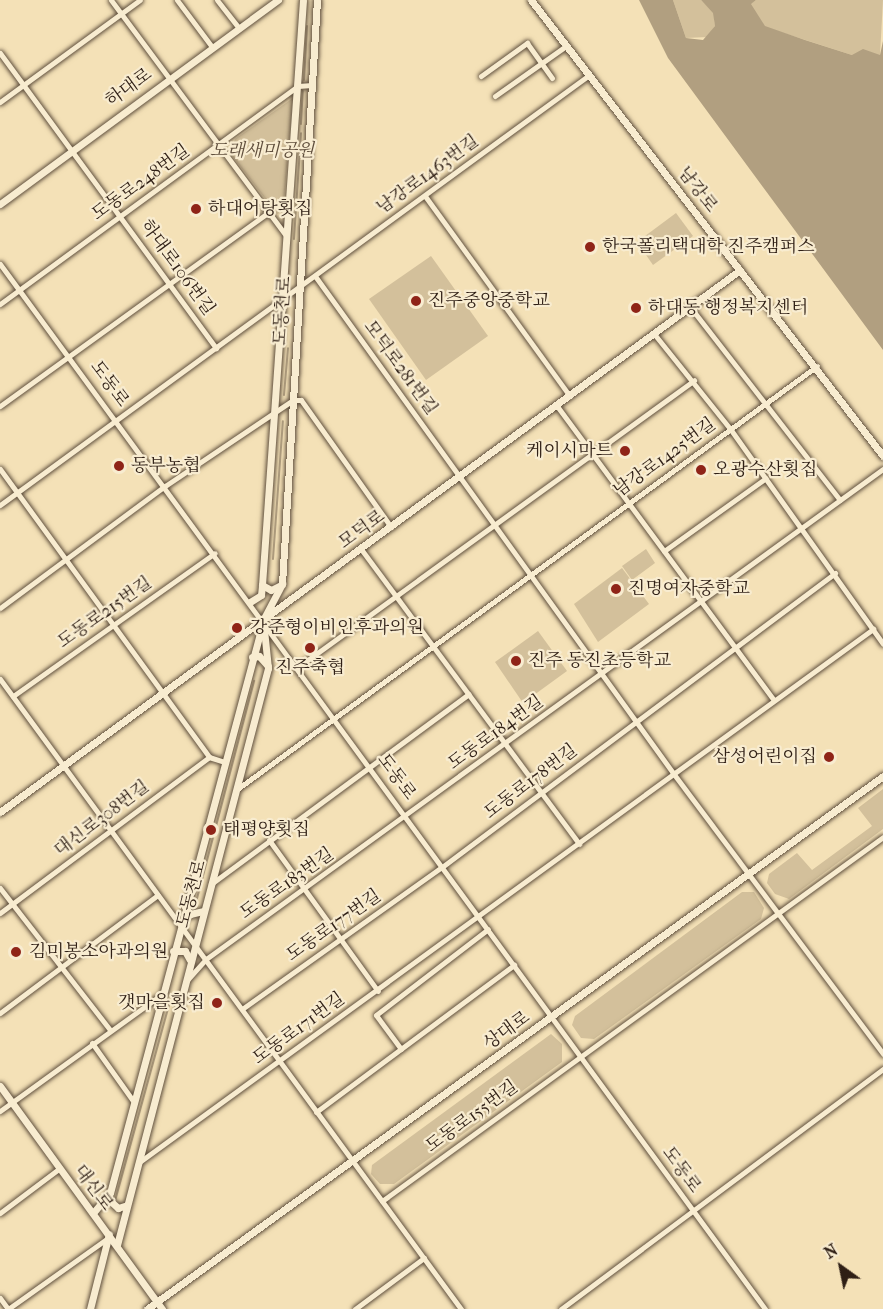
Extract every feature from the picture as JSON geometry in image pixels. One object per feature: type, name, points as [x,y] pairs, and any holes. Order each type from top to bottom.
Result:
[{"type":"street","points":[[111,0],[288,238]]},
{"type":"street","points":[[0,102],[140,0]]},
{"type":"street","points":[[177,0],[212,47]]},
{"type":"street","points":[[217,0],[238,28]]},
{"type":"street","name":"하대로","points":[[0,204],[71,149],[238,28],[267,3],[278,0]]},
{"type":"street","name":"도동천로","points":[[262,585],[284,299],[303,0]]},
{"type":"street","name":"도동천로","points":[[93,1213],[108,1198],[252,657],[263,620],[282,584],[317,0]]},
{"type":"street","name":"남강로","points":[[531,0],[817,366],[883,456]]},
{"type":"street","points":[[481,76],[527,44],[552,78]]},
{"type":"street","points":[[495,96],[566,46]]},
{"type":"street","name":"하대로106번길","points":[[0,53],[216,348]]},
{"type":"street","name":"남강로1463번길","points":[[0,505],[590,75]]},
{"type":"street","points":[[298,86],[312,85]]},
{"type":"street","name":"도동로248번길","points":[[0,304],[298,86]]},
{"type":"street","points":[[295,135],[302,128],[309,135]]},
{"type":"street","points":[[425,196],[570,396]]},
{"type":"street","points":[[0,406],[69,354],[269,212]]},
{"type":"street","name":"도동로","points":[[0,264],[69,354],[765,1309]]},
{"type":"street","points":[[286,265],[292,270],[301,264]]},
{"type":"street","name":"모덕로","points":[[0,812],[61,764],[461,477],[741,270]]},
{"type":"street","name":"모덕로281번길","points":[[315,276],[638,721],[673,773],[883,1054]]},
{"type":"street","points":[[691,308],[840,500]]},
{"type":"street","points":[[655,335],[694,380],[731,430],[835,573],[883,644]]},
{"type":"street","name":"남강로1425번길","points":[[235,791],[817,366]]},
{"type":"street","points":[[298,667],[694,380]]},
{"type":"street","points":[[0,608],[165,486],[276,409],[293,400],[301,400],[392,527]]},
{"type":"street","points":[[557,406],[594,453],[700,602],[774,700]]},
{"type":"street","points":[[0,469],[209,757],[224,762]]},
{"type":"street","name":"도동로184번길","points":[[406,817],[883,469]]},
{"type":"street","points":[[664,552],[766,478]]},
{"type":"street","points":[[361,549],[579,844]]},
{"type":"street","name":"도동로215번길","points":[[13,696],[214,553]]},
{"type":"street","name":"도동로178번길","points":[[442,867],[835,573]]},
{"type":"street","points":[[250,602],[261,595],[262,585],[271,590],[282,584]]},
{"type":"street","name":"도동천로","points":[[117,1245],[202,911],[268,666],[263,620]]},
{"type":"street","name":"도동로171번길","points":[[137,1164],[873,629]]},
{"type":"street","points":[[252,657],[259,656],[268,666]]},
{"type":"street","points":[[0,679],[461,1309]]},
{"type":"street","points":[[210,885],[369,765],[468,694]]},
{"type":"street","name":"대신로308번길","points":[[0,913],[209,757]]},
{"type":"street","name":"상대로","points":[[147,1309],[751,875],[883,776]]},
{"type":"street","name":"도동로183번길","points":[[188,978],[206,959],[406,817]]},
{"type":"street","name":"도동로155번길","points":[[382,1202],[883,837]]},
{"type":"street","points":[[269,840],[378,991]]},
{"type":"street","name":"도동로177번길","points":[[242,1009],[442,867]]},
{"type":"street","points":[[0,888],[110,1030]]},
{"type":"street","points":[[0,1013],[158,895]]},
{"type":"street","points":[[185,907],[190,914],[202,911]]},
{"type":"street","points":[[401,1049],[376,1015],[488,929]]},
{"type":"street","points":[[173,951],[185,951],[190,960]]},
{"type":"street","points":[[316,1112],[514,965]]},
{"type":"street","points":[[0,1111],[162,994]]},
{"type":"street","points":[[92,1043],[134,1102]]},
{"type":"street","points":[[561,1309],[883,1069]]},
{"type":"street","name":"대신로","points":[[0,1086],[162,1309]]},
{"type":"street","points":[[0,1212],[60,1168]]},
{"type":"street","points":[[108,1198],[118,1208],[127,1205]]},
{"type":"street","points":[[0,1298],[8,1309],[108,1236]]},
{"type":"street","points":[[90,1309],[108,1236]]},
{"type":"street","points":[[355,1309],[424,1258]]},
{"type":"green space","points":[[673,0],[701,0],[714,13],[715,26],[708,37],[686,38]]},
{"type":"green space","points":[[756,0],[883,0],[880,55],[852,55],[765,27],[750,4]]},
{"type":"green space","name":"도래새미공원","points":[[293,98],[283,212],[277,214],[230,153],[235,139]]},
{"type":"green space","points":[[676,213],[693,236],[653,265],[637,242]]},
{"type":"green space","points":[[431,256],[488,336],[426,380],[369,299]]},
{"type":"green space","points":[[646,549],[655,563],[632,580],[622,566]]},
{"type":"green space","points":[[622,568],[649,604],[598,642],[574,604]]},
{"type":"green space","points":[[538,631],[567,671],[523,703],[495,662]]},
{"type":"green space","points":[[883,789],[883,829],[789,899],[775,894],[767,883],[769,874],[797,853],[812,870],[872,826],[858,808]]},
{"type":"green space","points":[[742,892],[754,892],[764,908],[761,919],[594,1039],[581,1038],[572,1025],[575,1016]]},
{"type":"green space","points":[[551,1034],[562,1044],[562,1062],[394,1184],[380,1184],[371,1174],[372,1165]]},
{"type":"shaded area","points":[[639,0],[673,0],[686,38],[703,40],[715,26],[713,13],[701,0],[756,0],[751,4],[765,26],[805,40],[852,55],[863,49],[880,55],[883,41],[883,350],[668,58]]},
{"type":"waterway","points":[[304,80],[307,26]]},
{"type":"waterway","points":[[301,124],[303,91]]},
{"type":"waterway","points":[[294,239],[301,133]]},
{"type":"waterway","points":[[284,395],[288,348]]},
{"type":"waterway","points":[[273,559],[283,421]]},
{"type":"waterway","points":[[194,910],[254,681]]},
{"type":"waterway","points":[[115,1201],[170,1001]]},
{"type":"place","name":"하대어탕횟집","points":[[196,209]]},
{"type":"place","name":"한국폴리택대학 진주캠퍼스","points":[[590,247]]},
{"type":"place","name":"진주중앙중학교","points":[[416,301]]},
{"type":"place","name":"하대동 행정복지센터","points":[[636,308]]},
{"type":"place","name":"케이시마트","points":[[625,451]]},
{"type":"place","name":"동부농협","points":[[119,466]]},
{"type":"place","name":"오광수산횟집","points":[[701,470]]},
{"type":"place","name":"진명여자중학교","points":[[616,589]]},
{"type":"place","name":"강준형이비인후과의원","points":[[237,628]]},
{"type":"place","name":"진주축협","points":[[310,648]]},
{"type":"place","name":"진주 동진초등학교","points":[[516,661]]},
{"type":"place","name":"삼성어린이집","points":[[829,757]]},
{"type":"place","name":"태평양횟집","points":[[211,830]]},
{"type":"place","name":"김미봉소아과의원","points":[[16,952]]},
{"type":"place","name":"갯마을횟집","points":[[217,1003]]}]
